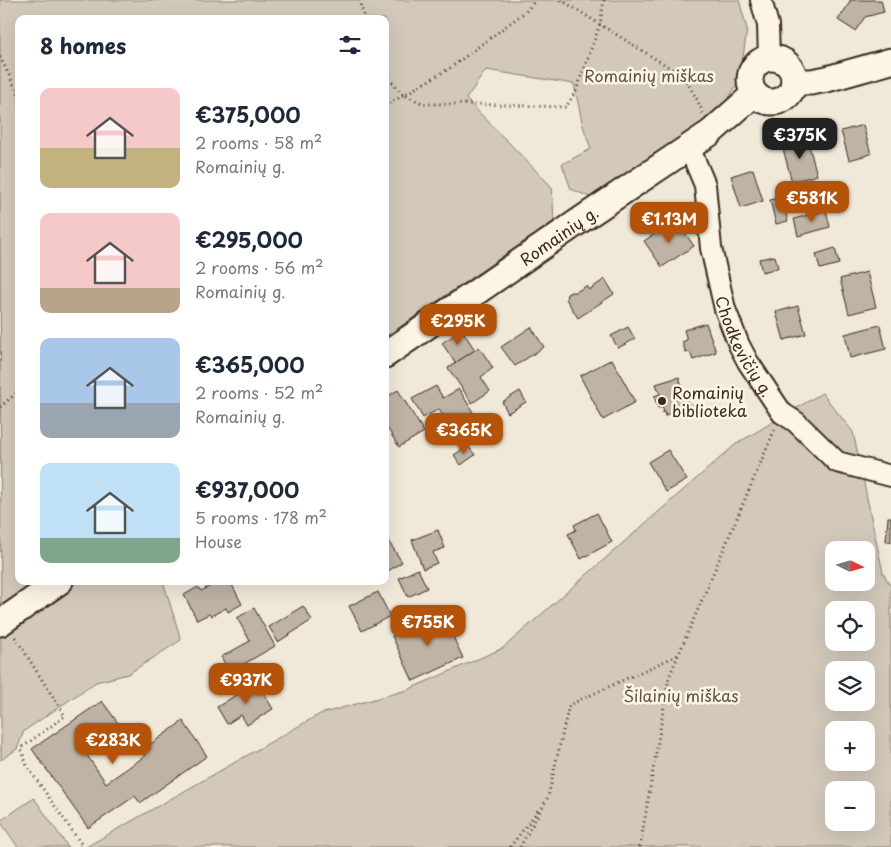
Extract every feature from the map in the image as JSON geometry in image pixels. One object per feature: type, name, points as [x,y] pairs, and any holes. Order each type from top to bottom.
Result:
[{"type":"main road","points":[[770,58],[784,62],[790,67],[794,82],[788,96],[774,103],[759,99],[750,87],[749,79],[755,65],[762,60],[770,58]]},
{"type":"main road","points":[[794,82],[811,82],[827,79],[891,61]]},
{"type":"main road","name":"Romainių g.","points":[[389,352],[584,217],[689,148],[710,133],[754,94]]},
{"type":"main road","points":[[2,622],[54,585]]},
{"type":"street","points":[[761,0],[768,25],[770,58]]},
{"type":"street","name":"Chodkevičių g.","points":[[689,148],[705,185],[711,248],[725,309],[746,358],[782,413],[796,422],[837,462],[891,476]]},
{"type":"path","points":[[359,0],[364,15]]},
{"type":"path","points":[[389,104],[450,68],[525,12],[536,0]]},
{"type":"path","points":[[561,0],[684,76],[698,101],[710,133]]},
{"type":"path","points":[[389,79],[404,95],[424,104],[566,107],[576,91],[600,24],[604,0]]},
{"type":"path","points":[[0,57],[15,86]]},
{"type":"path","points":[[661,406],[664,416],[689,408],[700,389]]},
{"type":"path","points":[[0,407],[15,394]]},
{"type":"path","points":[[640,847],[669,678],[782,413]]},
{"type":"path","points":[[2,622],[65,716],[21,748],[27,766],[82,845],[80,847]]},
{"type":"path","points":[[520,847],[548,797],[569,704],[679,654]]},
{"type":"path","points":[[510,847],[548,797]]},
{"type":"green space","name":"Romainių miškas","points":[[0,0],[739,0],[747,29],[740,79],[715,122],[592,198],[571,189],[562,164],[591,149],[583,126],[574,84],[486,70],[466,99],[552,187],[554,221],[389,334],[389,15],[15,15],[15,585],[164,585],[181,640],[128,674],[96,682],[24,731],[17,749],[1,760]]},
{"type":"green space","name":"Šilainių miškas","points":[[822,393],[853,432],[883,573],[891,587],[891,847],[86,847],[320,714],[407,690],[503,648],[736,444]]},
{"type":"green space","points":[[34,798],[68,847],[18,847],[0,821]]},
{"type":"building","points":[[850,0],[881,0],[884,12],[865,17],[855,31],[838,20]]},
{"type":"building","points":[[863,125],[871,154],[849,160],[841,131]]},
{"type":"building","points":[[807,138],[817,175],[792,182],[782,145]]},
{"type":"building","points":[[753,169],[763,201],[741,208],[731,176]]},
{"type":"building","points":[[781,197],[788,221],[776,224],[770,200]]},
{"type":"building","points":[[826,210],[830,227],[798,236],[794,219]]},
{"type":"building","points":[[676,220],[694,246],[662,267],[644,241]]},
{"type":"building","points":[[835,248],[839,264],[820,269],[816,254]]},
{"type":"building","points":[[775,256],[778,268],[762,272],[759,259]]},
{"type":"building","points":[[867,272],[876,307],[849,314],[840,279]]},
{"type":"building","points":[[605,279],[614,294],[578,318],[566,299],[567,294],[576,292],[586,286],[589,290]]},
{"type":"building","points":[[798,306],[806,334],[784,340],[776,312]]},
{"type":"building","points":[[706,323],[716,352],[693,360],[690,352],[686,353],[682,342],[687,340],[684,330]]},
{"type":"building","points":[[880,325],[886,349],[850,358],[845,334]]},
{"type":"building","points":[[531,327],[544,347],[515,366],[501,347]]},
{"type":"building","points":[[628,327],[635,339],[618,348],[611,336]]},
{"type":"building","points":[[462,330],[475,350],[455,363],[442,343]]},
{"type":"building","points":[[479,347],[493,368],[481,377],[490,391],[472,403],[448,368]]},
{"type":"building","points":[[612,359],[635,402],[603,420],[580,376]]},
{"type":"building","points":[[679,377],[689,407],[665,415],[662,406],[658,408],[654,396],[660,394],[656,384]]},
{"type":"building","points":[[436,386],[443,398],[459,389],[474,414],[450,428],[439,409],[423,418],[412,399]]},
{"type":"building","points":[[398,390],[424,432],[399,447],[389,431],[389,396]]},
{"type":"building","points":[[520,391],[526,402],[508,413],[502,402]]},
{"type":"building","points":[[468,446],[475,455],[461,465],[454,455]]},
{"type":"building","points":[[668,450],[687,480],[666,492],[648,462]]},
{"type":"building","points":[[597,513],[612,542],[581,559],[568,534],[576,530],[574,525]]},
{"type":"building","points":[[888,517],[891,517],[891,542],[886,541]]},
{"type":"building","points":[[438,530],[445,548],[433,552],[437,563],[423,569],[412,540]]},
{"type":"building","points":[[389,542],[402,562],[389,570]]},
{"type":"building","points":[[418,569],[427,588],[408,597],[399,578]]},
{"type":"building","points":[[212,585],[232,585],[242,604],[228,612],[226,608],[211,616],[209,614],[197,620],[184,595],[198,587],[201,591]]},
{"type":"building","points":[[378,592],[390,616],[362,631],[349,606]]},
{"type":"building","points":[[303,606],[312,620],[278,642],[269,627]]},
{"type":"building","points":[[254,608],[275,646],[230,672],[221,657],[250,641],[237,618]]},
{"type":"building","points":[[442,613],[463,658],[413,681],[392,636]]},
{"type":"building","points":[[257,682],[273,709],[247,725],[241,715],[227,724],[217,707]]},
{"type":"building","points":[[102,701],[118,723],[82,748],[106,783],[145,756],[141,751],[183,721],[207,756],[140,803],[135,796],[88,828],[32,749]]},
{"type":"place","name":"Romainių biblioteka","points":[[662,401]]}]
